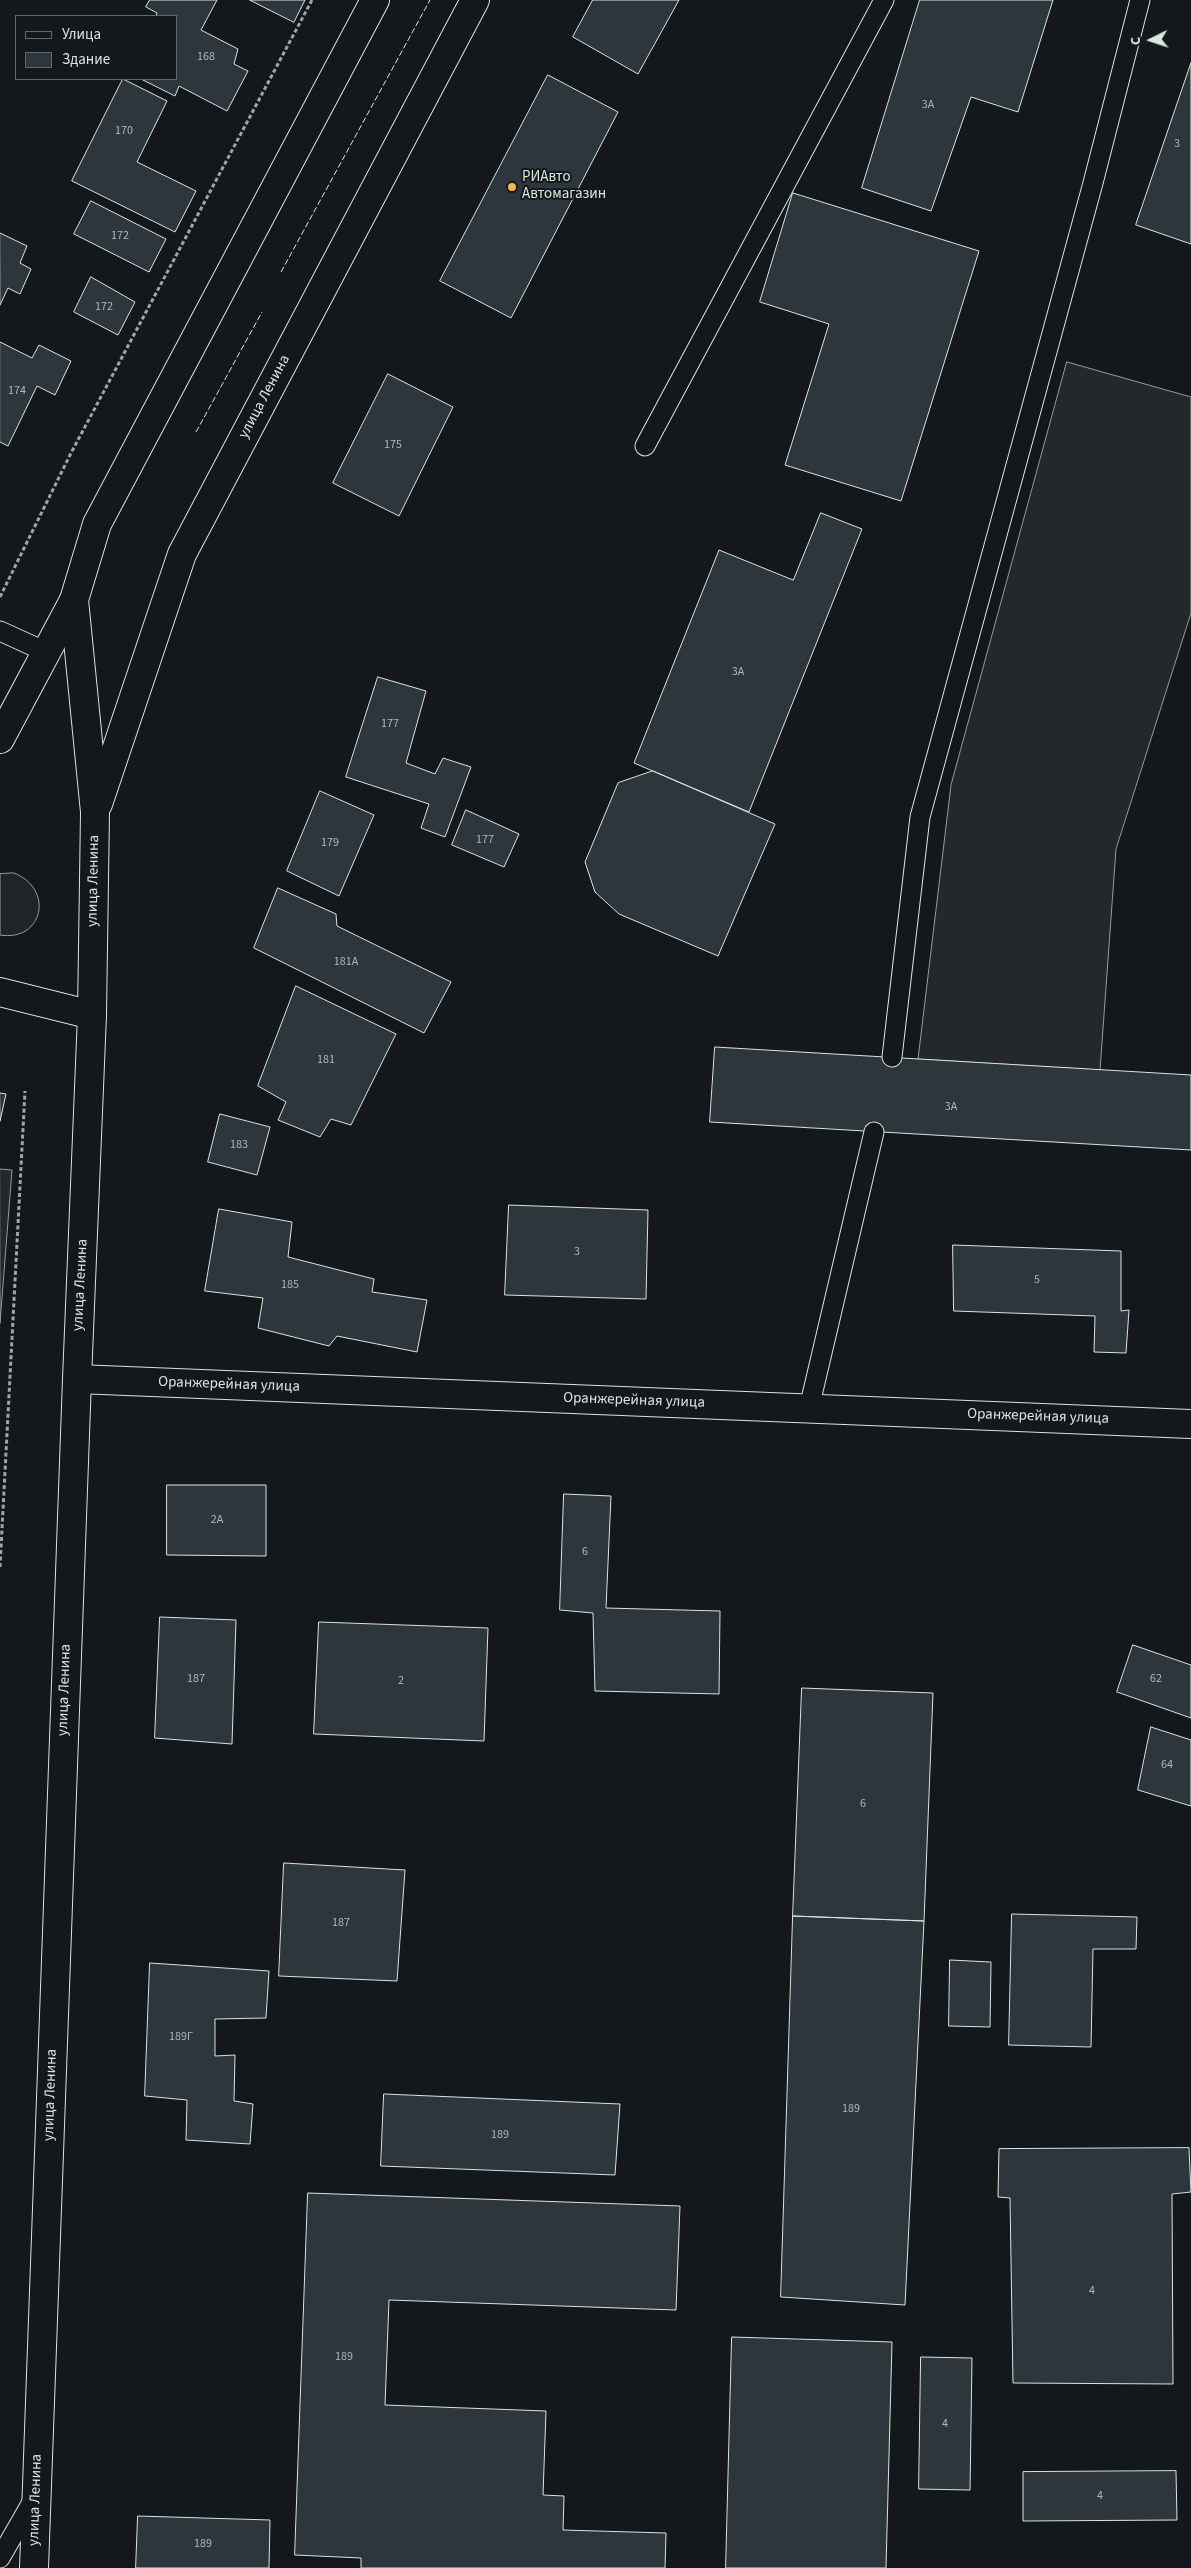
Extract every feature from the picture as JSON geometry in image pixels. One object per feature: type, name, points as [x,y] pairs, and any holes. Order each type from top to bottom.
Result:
[{"type":"main road","name":"улица Ленина","points":[[0,739],[74,600],[98,524],[375,0]]},
{"type":"main road","name":"улица Ленина","points":[[95,812],[182,554],[475,0]]},
{"type":"main road","name":"улица Ленина","points":[[34,2568],[76,1379],[92,1015],[95,812],[74,600]]},
{"type":"main road","points":[[0,992],[92,1015]]},
{"type":"main road","name":"Оранжерейная улица","points":[[76,1379],[1191,1424]]},
{"type":"lane","points":[[645,446],[884,0]]},
{"type":"lane","points":[[892,1057],[920,818],[1093,184],[1140,0]]},
{"type":"lane","points":[[0,631],[46,652]]},
{"type":"lane","points":[[809,1408],[874,1132]]},
{"type":"lane","points":[[0,2558],[36,2494]]},
{"type":"path","points":[[0,597],[70,455],[312,0]]},
{"type":"path","points":[[0,1567],[25,1091]]},
{"type":"shaded area","points":[[1067,362],[1191,397],[1191,613],[1116,849],[1100,1070],[918,1059],[951,785]]},
{"type":"shaded area","points":[[14,873],[27,881],[35,890],[39,901],[38,913],[34,923],[26,931],[15,935],[0,935],[0,874]]},
{"type":"shaded area","points":[[0,1169],[12,1170],[0,1323]]},
{"type":"building","points":[[150,0],[217,0],[201,30],[238,49],[234,64],[248,71],[227,111],[179,86],[175,96],[143,80],[178,80],[178,15],[156,15],[157,13],[146,7]]},
{"type":"building","points":[[250,0],[305,0],[294,22]]},
{"type":"building","points":[[593,0],[679,0],[638,74],[573,37]]},
{"type":"building","points":[[920,0],[1053,0],[1018,112],[971,97],[931,211],[862,188]]},
{"type":"building","points":[[1191,63],[1191,244],[1136,225]]},
{"type":"building","points":[[548,75],[618,112],[511,318],[440,281]]},
{"type":"building","points":[[122,80],[125,80],[167,101],[137,162],[196,191],[175,232],[72,181]]},
{"type":"building","points":[[793,193],[979,251],[901,501],[785,465],[829,324],[760,302]]},
{"type":"building","points":[[91,201],[166,239],[149,272],[74,234]]},
{"type":"building","points":[[0,233],[27,246],[20,263],[31,269],[20,294],[8,288],[0,305]]},
{"type":"building","points":[[91,277],[135,302],[118,335],[74,312]]},
{"type":"building","points":[[0,342],[32,358],[39,345],[71,361],[55,395],[37,386],[8,446],[0,442]]},
{"type":"building","points":[[388,374],[453,407],[399,516],[333,483]]},
{"type":"building","points":[[821,513],[862,529],[749,812],[634,763],[719,550],[793,580]]},
{"type":"building","points":[[378,677],[426,691],[406,763],[435,774],[443,758],[471,767],[445,837],[421,828],[429,804],[346,777]]},
{"type":"building","points":[[653,771],[775,824],[718,956],[619,914],[595,892],[585,862],[618,783]]},
{"type":"building","points":[[320,791],[374,815],[339,896],[287,871]]},
{"type":"building","points":[[466,810],[519,834],[504,867],[452,845]]},
{"type":"building","points":[[278,888],[336,914],[337,926],[451,982],[424,1033],[254,948]]},
{"type":"building","points":[[296,986],[396,1034],[351,1125],[331,1119],[320,1137],[278,1120],[286,1102],[258,1086]]},
{"type":"building","points":[[715,1047],[1191,1075],[1191,1150],[710,1122]]},
{"type":"building","points":[[0,1093],[6,1094],[0,1121]]},
{"type":"building","points":[[220,1114],[270,1127],[257,1175],[208,1162]]},
{"type":"building","points":[[509,1205],[648,1210],[646,1299],[505,1295]]},
{"type":"building","points":[[219,1209],[292,1222],[288,1257],[374,1279],[372,1292],[427,1300],[417,1352],[337,1336],[329,1346],[258,1328],[263,1298],[205,1291]]},
{"type":"building","points":[[953,1245],[1121,1251],[1121,1311],[1129,1310],[1126,1353],[1094,1352],[1095,1316],[954,1311]]},
{"type":"building","points":[[167,1485],[266,1485],[266,1556],[167,1555]]},
{"type":"building","points":[[564,1494],[611,1496],[606,1608],[720,1611],[719,1694],[595,1691],[593,1613],[560,1610]]},
{"type":"building","points":[[160,1617],[236,1620],[232,1744],[155,1738]]},
{"type":"building","points":[[319,1622],[488,1628],[484,1741],[314,1734]]},
{"type":"building","points":[[1133,1645],[1191,1665],[1191,1718],[1117,1692]]},
{"type":"building","points":[[802,1688],[933,1693],[924,1921],[793,1916]]},
{"type":"building","points":[[1151,1727],[1191,1740],[1191,1806],[1138,1790]]},
{"type":"building","points":[[284,1863],[405,1870],[397,1981],[279,1976]]},
{"type":"building","points":[[1012,1914],[1137,1917],[1136,1949],[1093,1949],[1091,2047],[1009,2045]]},
{"type":"building","points":[[793,1916],[924,1921],[905,2305],[781,2297]]},
{"type":"building","points":[[950,1960],[991,1962],[990,2027],[949,2026]]},
{"type":"building","points":[[150,1963],[269,1971],[266,2018],[215,2019],[215,2056],[235,2055],[234,2101],[253,2104],[250,2144],[186,2140],[187,2100],[145,2096]]},
{"type":"building","points":[[384,2094],[620,2104],[615,2175],[381,2166]]},
{"type":"building","points":[[1189,2148],[1191,2192],[1172,2194],[1173,2384],[1013,2383],[1010,2198],[998,2197],[999,2149]]},
{"type":"building","points":[[308,2193],[680,2206],[676,2310],[389,2300],[385,2405],[546,2411],[543,2495],[564,2496],[563,2530],[666,2533],[665,2568],[361,2568],[361,2558],[295,2555]]},
{"type":"building","points":[[732,2337],[892,2342],[886,2568],[726,2568]]},
{"type":"building","points":[[921,2357],[972,2358],[970,2490],[919,2489]]},
{"type":"building","points":[[1176,2471],[1177,2520],[1023,2521],[1023,2472]]},
{"type":"building","points":[[138,2516],[270,2520],[269,2568],[136,2568]]},
{"type":"fence","points":[[281,272],[430,0]]},
{"type":"fence","points":[[196,432],[262,312]]},
{"type":"place","name":"РИАвто Автомагазин","points":[[512,187]]}]
